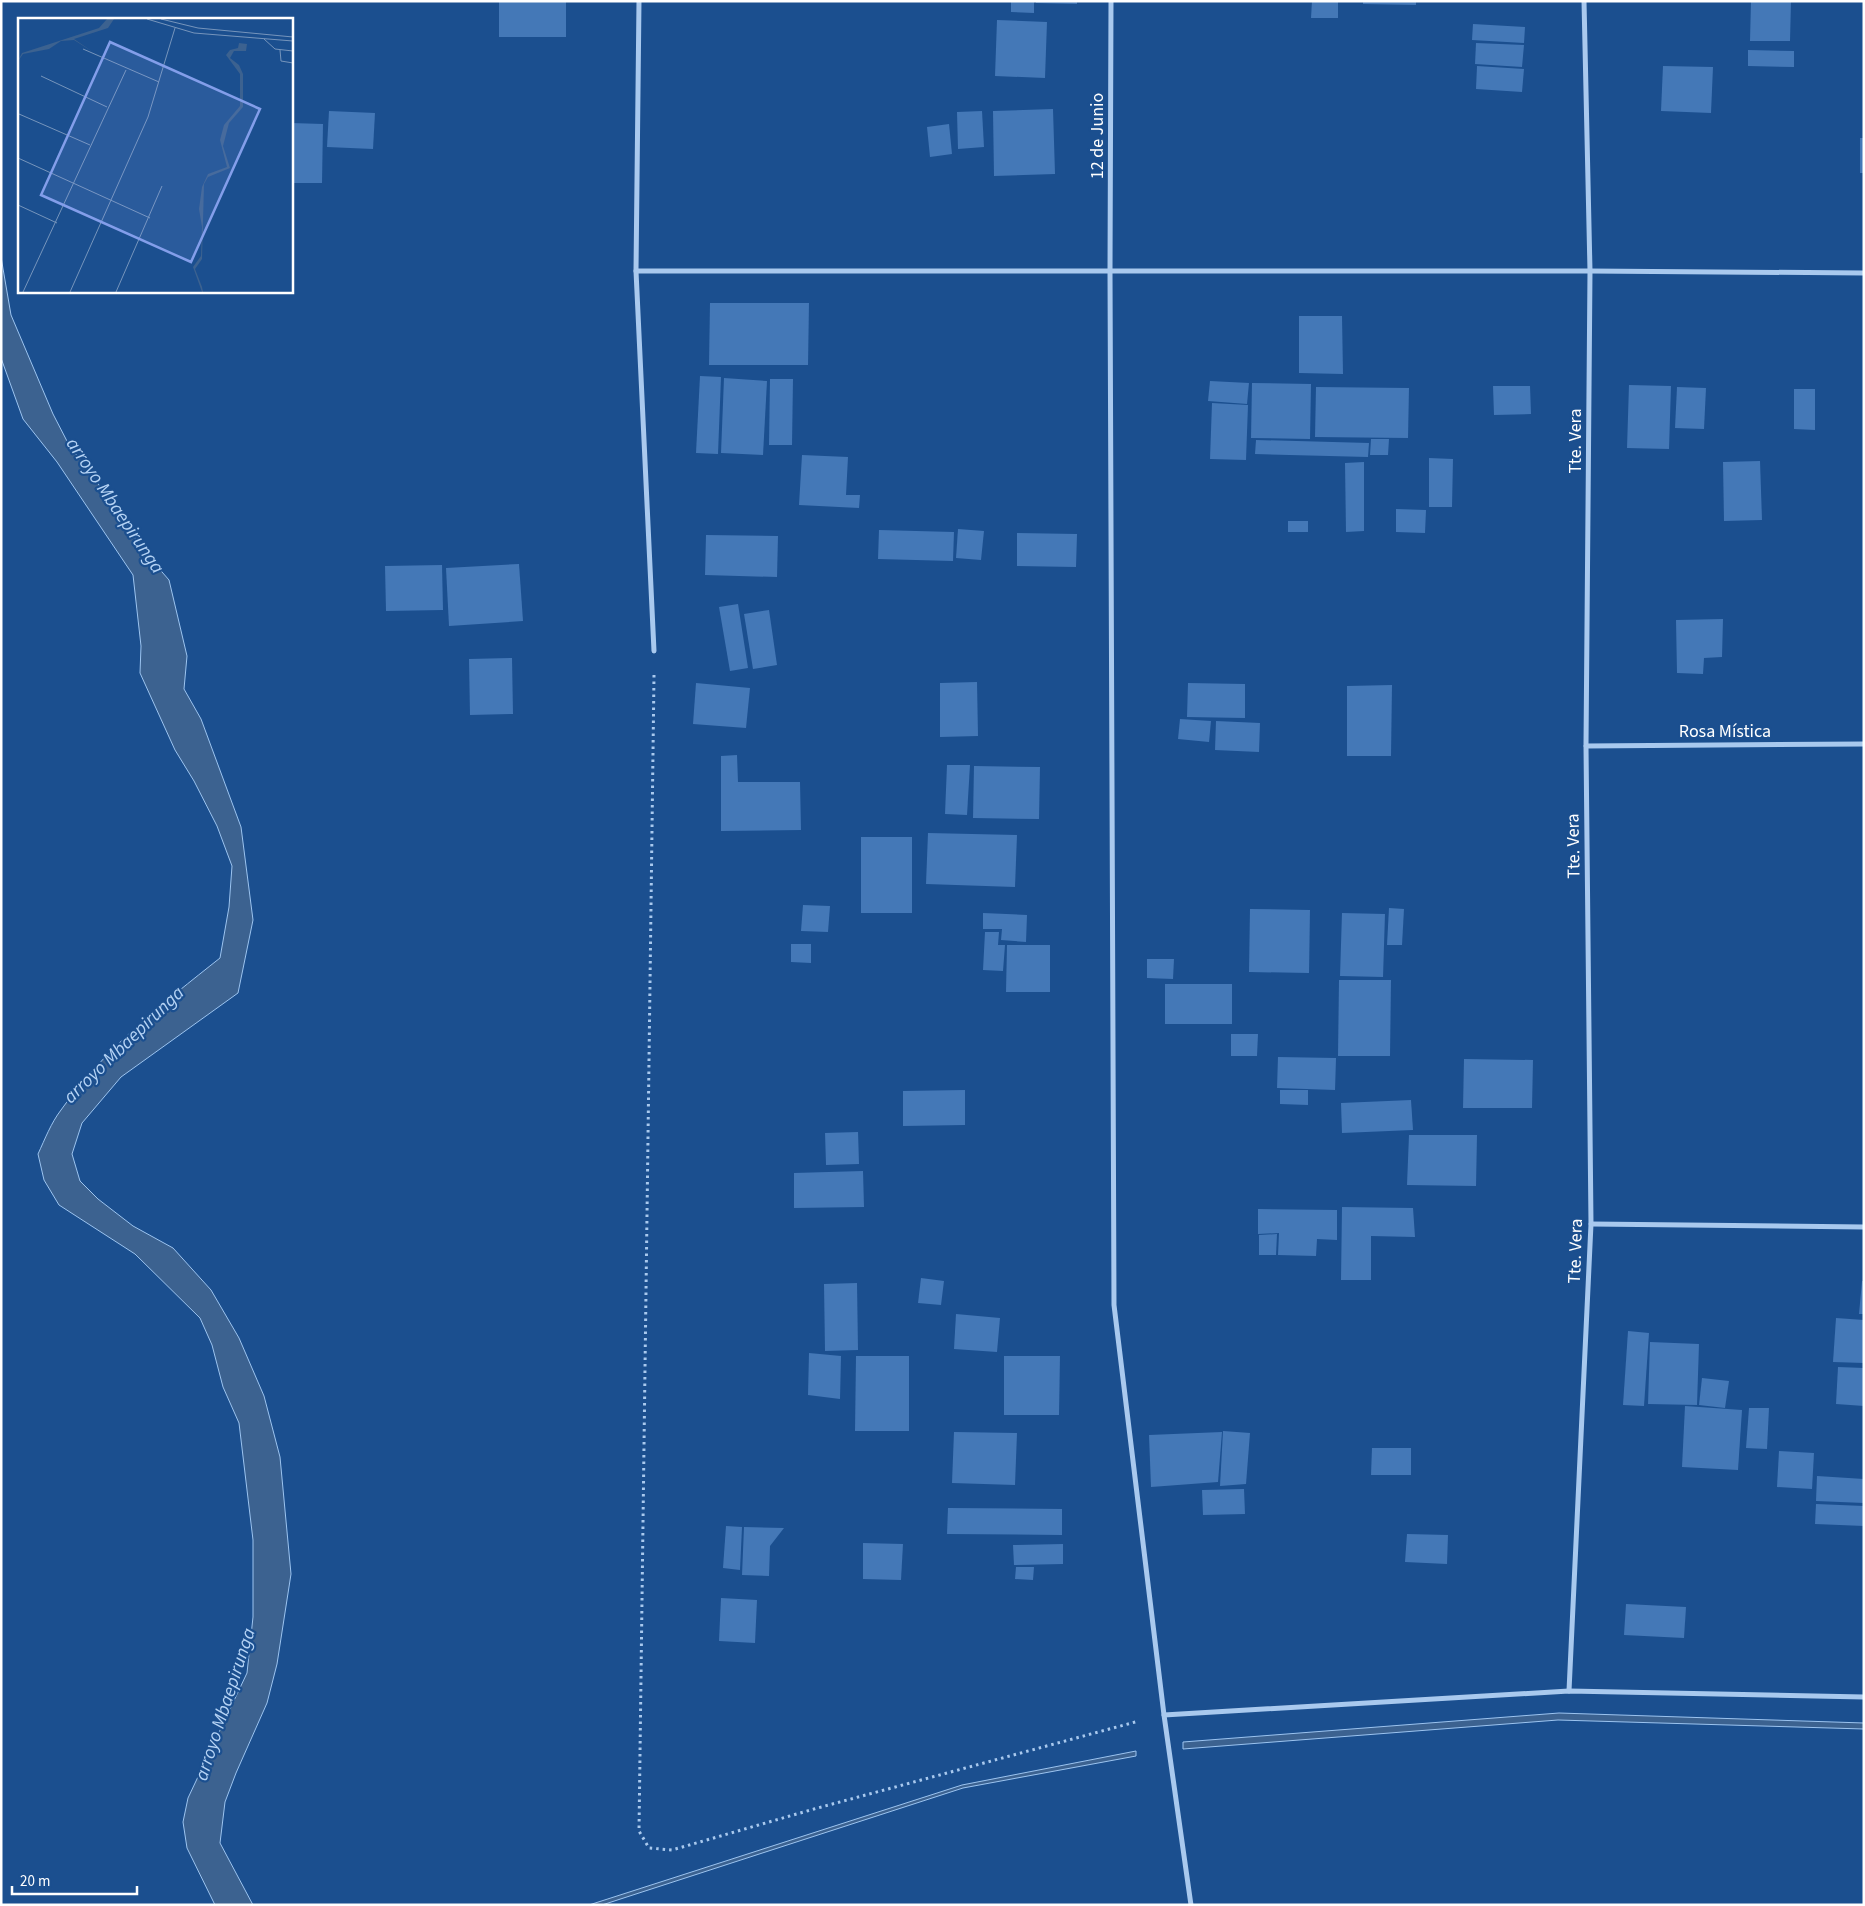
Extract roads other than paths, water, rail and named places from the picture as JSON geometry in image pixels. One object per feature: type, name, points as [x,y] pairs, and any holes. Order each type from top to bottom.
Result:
[{"type":"street","points":[[639,1],[636,271],[654,651]]},
{"type":"street","name":"12 de Junio","points":[[1111,1],[1110,271],[1114,1305],[1164,1715],[1191,1905]]},
{"type":"street","name":"Tte. Vera","points":[[1569,1691],[1591,1224],[1586,746],[1590,271],[1584,1]]},
{"type":"street","points":[[636,271],[1590,271],[1864,273]]},
{"type":"street","name":"Rosa Mística","points":[[1586,746],[1864,744]]},
{"type":"street","points":[[1591,1224],[1864,1227]]},
{"type":"street","points":[[1164,1715],[1569,1691],[1864,1697]]},
{"type":"water","name":"arroyo Mbaepirunga","points":[[1,257],[11,315],[53,414],[69,445],[114,505],[142,549],[169,580],[187,656],[184,689],[201,719],[241,827],[253,920],[238,993],[121,1077],[82,1123],[72,1154],[80,1181],[98,1199],[133,1226],[173,1248],[211,1290],[239,1338],[264,1396],[280,1457],[291,1574],[277,1664],[267,1703],[225,1802],[220,1843],[253,1905],[215,1905],[187,1848],[183,1822],[188,1798],[247,1673],[253,1617],[253,1540],[239,1423],[223,1387],[212,1345],[200,1318],[135,1254],[59,1205],[44,1180],[38,1154],[57,1115],[96,1067],[135,1028],[220,958],[229,907],[232,866],[217,826],[194,781],[175,750],[140,673],[141,646],[133,575],[57,462],[23,419],[1,358]]},
{"type":"water","points":[[1559,1713],[1864,1723],[1864,1729],[1558,1720],[1183,1749],[1183,1742]]},
{"type":"water","points":[[1136,1751],[1136,1756],[963,1788],[602,1905],[589,1905],[962,1785]]}]
